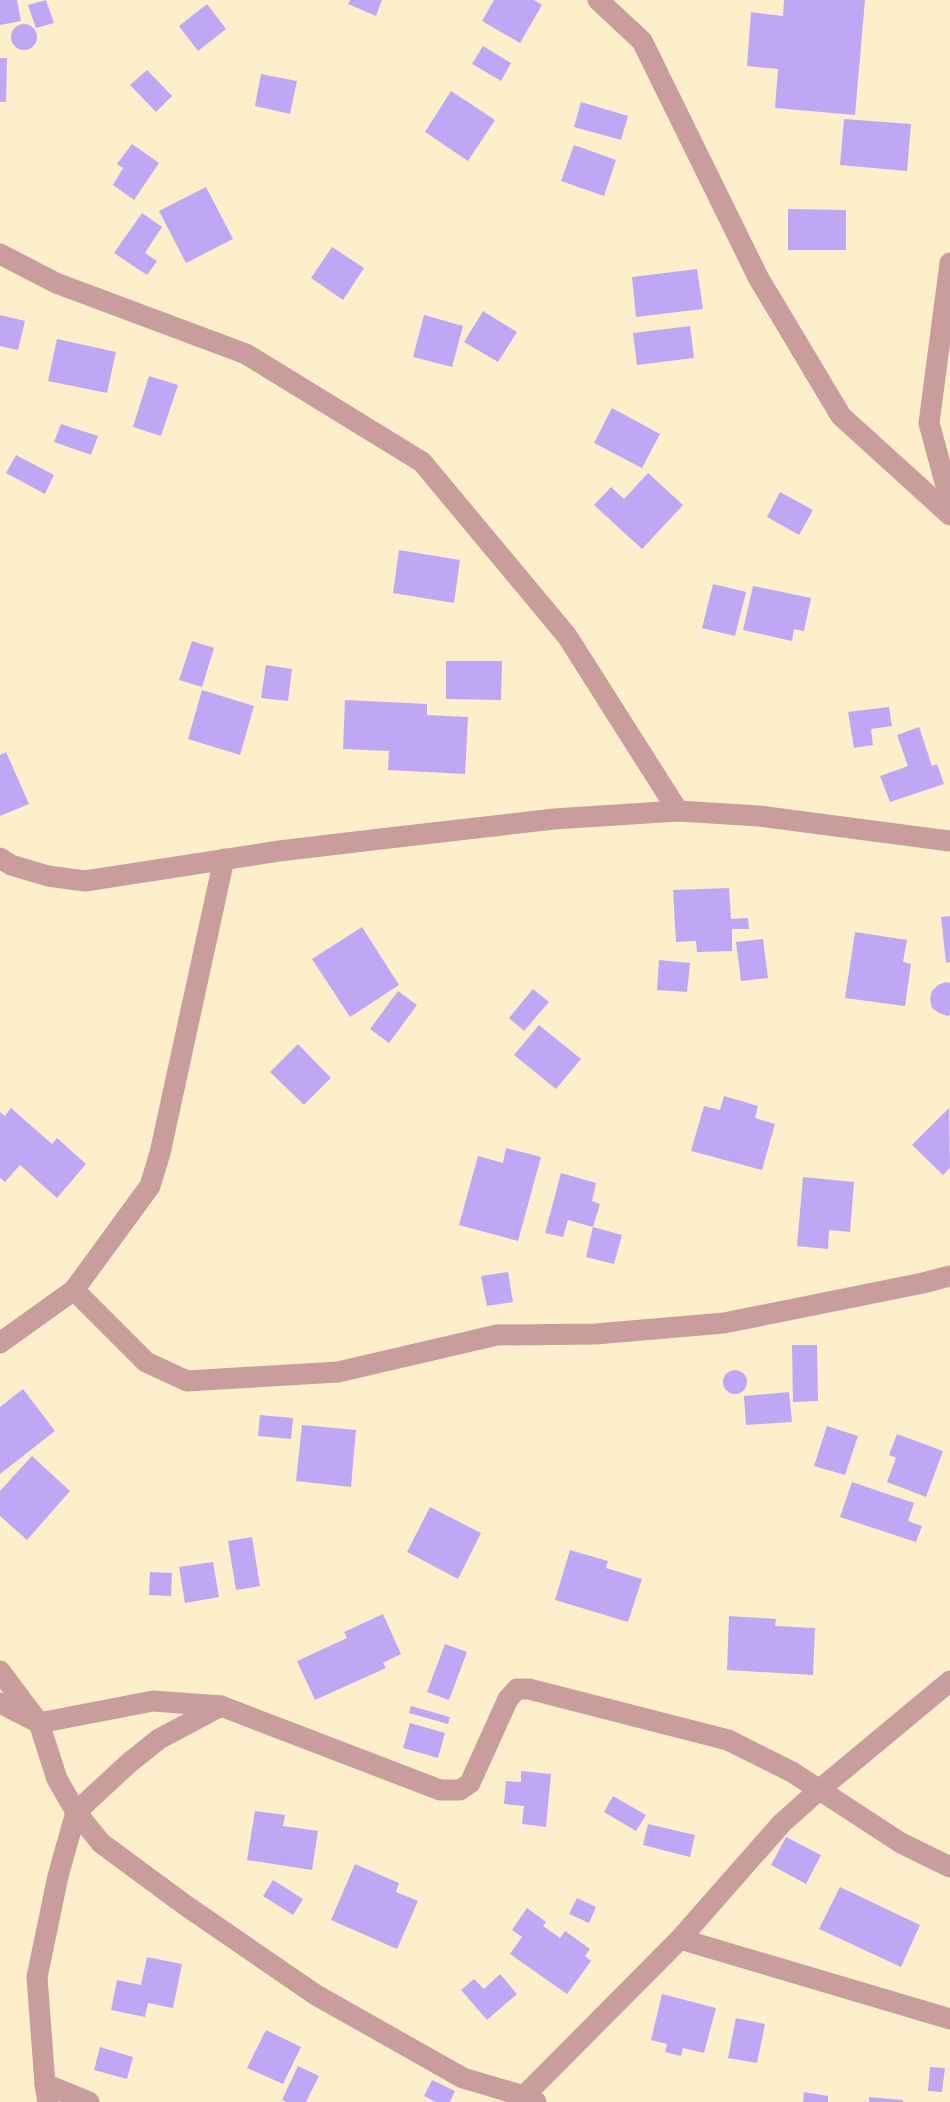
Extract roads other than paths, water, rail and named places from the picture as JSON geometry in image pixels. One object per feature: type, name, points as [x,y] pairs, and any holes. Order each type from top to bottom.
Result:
[{"type":"street","points":[[598,0],[642,41],[759,279],[841,416],[950,515]]},
{"type":"street","points":[[0,254],[56,283],[246,354],[422,462],[567,636],[678,811]]},
{"type":"street","points":[[950,263],[929,423],[950,501]]},
{"type":"street","points":[[0,858],[48,876],[85,881],[224,859],[554,819],[678,811],[759,816],[950,841]]},
{"type":"street","points":[[0,1343],[74,1290],[150,1186],[163,1140],[224,859]]},
{"type":"street","points":[[74,1290],[146,1362],[187,1381],[338,1372],[497,1335],[596,1334],[724,1322],[950,1276]]},
{"type":"street","points":[[0,1671],[39,1723],[57,1779],[76,1812],[101,1843],[185,1905],[316,1995],[463,2078],[530,2099],[680,1940],[782,1823],[950,1681]]},
{"type":"street","points":[[0,1703],[39,1723],[153,1701],[221,1706],[439,1790],[460,1790],[470,1783],[508,1699],[517,1689],[529,1689],[728,1740],[792,1772],[901,1843],[950,1867]]},
{"type":"street","points":[[89,2102],[46,2093],[37,1977],[58,1876],[76,1812],[159,1739],[221,1706]]},
{"type":"street","points":[[680,1940],[950,2020]]}]
